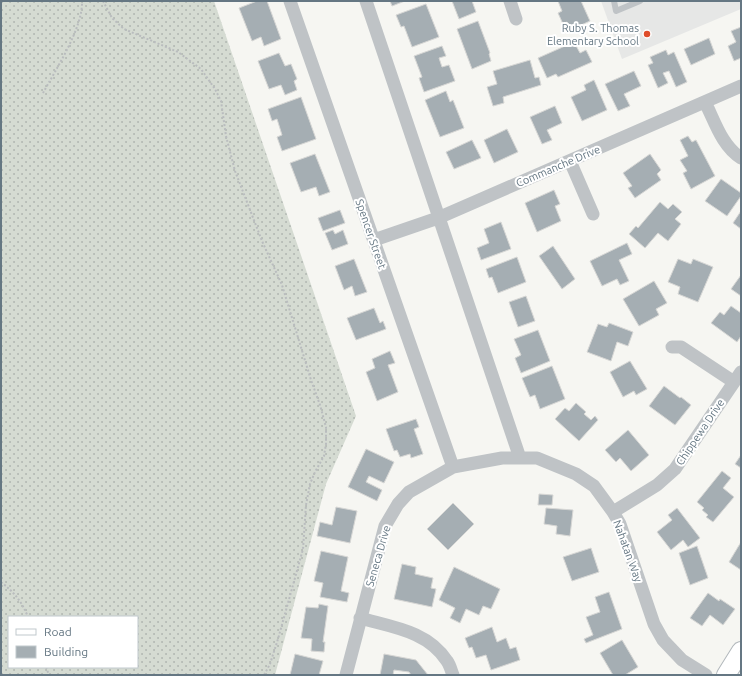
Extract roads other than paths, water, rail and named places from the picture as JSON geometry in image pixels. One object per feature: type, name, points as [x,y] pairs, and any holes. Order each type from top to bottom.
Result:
[{"type":"street","name":"Spencer Street","points":[[290,1],[453,467]]},
{"type":"street","points":[[366,1],[520,458]]},
{"type":"street","points":[[510,1],[516,19]]},
{"type":"street","name":"Commanche Drive","points":[[374,240],[438,218],[741,86]]},
{"type":"street","points":[[706,102],[722,138],[734,154],[741,158]]},
{"type":"street","points":[[570,161],[593,214]]},
{"type":"street","points":[[672,347],[681,347],[738,377]]},
{"type":"street","name":"Chippewa Drive","points":[[613,512],[657,485],[675,469],[738,377]]},
{"type":"street","name":"Nahatan Way","points":[[453,467],[502,458],[537,458],[576,474],[594,486],[620,524],[654,624],[663,640],[682,660],[706,675]]},
{"type":"street","name":"Seneca Drive","points":[[346,675],[385,526],[398,504],[409,492],[453,467]]},
{"type":"street","points":[[360,618],[416,634],[437,647],[448,662],[453,675]]},
{"type":"street","points":[[726,675],[741,651]]},
{"type":"lane","points":[[614,1],[616,11],[640,1]]},
{"type":"place","name":"Ruby S. Thomas Elementary School","points":[[647,34]]}]
